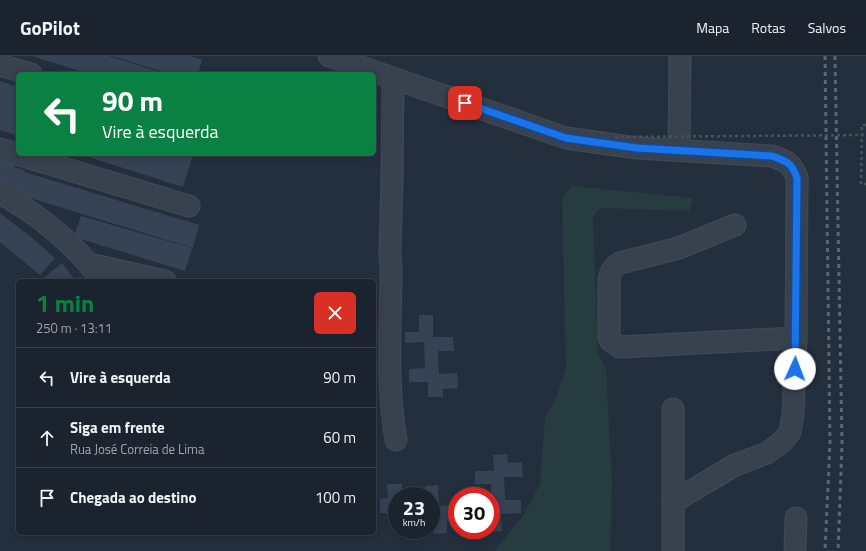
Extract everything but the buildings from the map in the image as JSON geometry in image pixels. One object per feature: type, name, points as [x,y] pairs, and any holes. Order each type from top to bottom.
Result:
[{"type":"street","points":[[330,56],[374,72]]},
{"type":"street","points":[[679,150],[680,56]]},
{"type":"street","points":[[0,64],[25,72]]},
{"type":"street","points":[[376,73],[566,138],[637,148],[772,156],[785,161],[793,167],[797,178],[796,338],[794,415],[790,432],[782,442],[767,453],[735,465],[673,502]]},
{"type":"street","points":[[393,79],[390,253],[390,386],[391,416],[396,440]]},
{"type":"street","points":[[0,149],[16,154]]},
{"type":"street","points":[[23,156],[189,206]]},
{"type":"street","points":[[0,193],[37,218],[61,237],[89,264],[100,279]]},
{"type":"street","points":[[735,225],[679,248],[620,262],[613,267],[610,272],[609,279],[609,338],[620,347],[796,338]]},
{"type":"street","points":[[89,264],[156,279]]},
{"type":"street","points":[[673,409],[673,551]]},
{"type":"street","points":[[795,551],[796,518]]},
{"type":"path","points":[[866,124],[862,125],[861,184],[866,184]]},
{"type":"path","points":[[615,137],[866,135]]},
{"type":"green space","points":[[572,186],[693,198],[689,211],[600,208],[593,217],[598,355],[606,369],[612,482],[610,551],[495,551],[524,514],[540,484],[545,417],[556,398],[566,367],[562,197]]},
{"type":"railway","points":[[825,56],[830,442],[825,551]]},
{"type":"railway","points":[[835,56],[842,444],[838,551]]},
{"type":"route","points":[[465,103],[566,138],[637,148],[772,156],[785,161],[793,167],[797,178],[795,369]]}]
